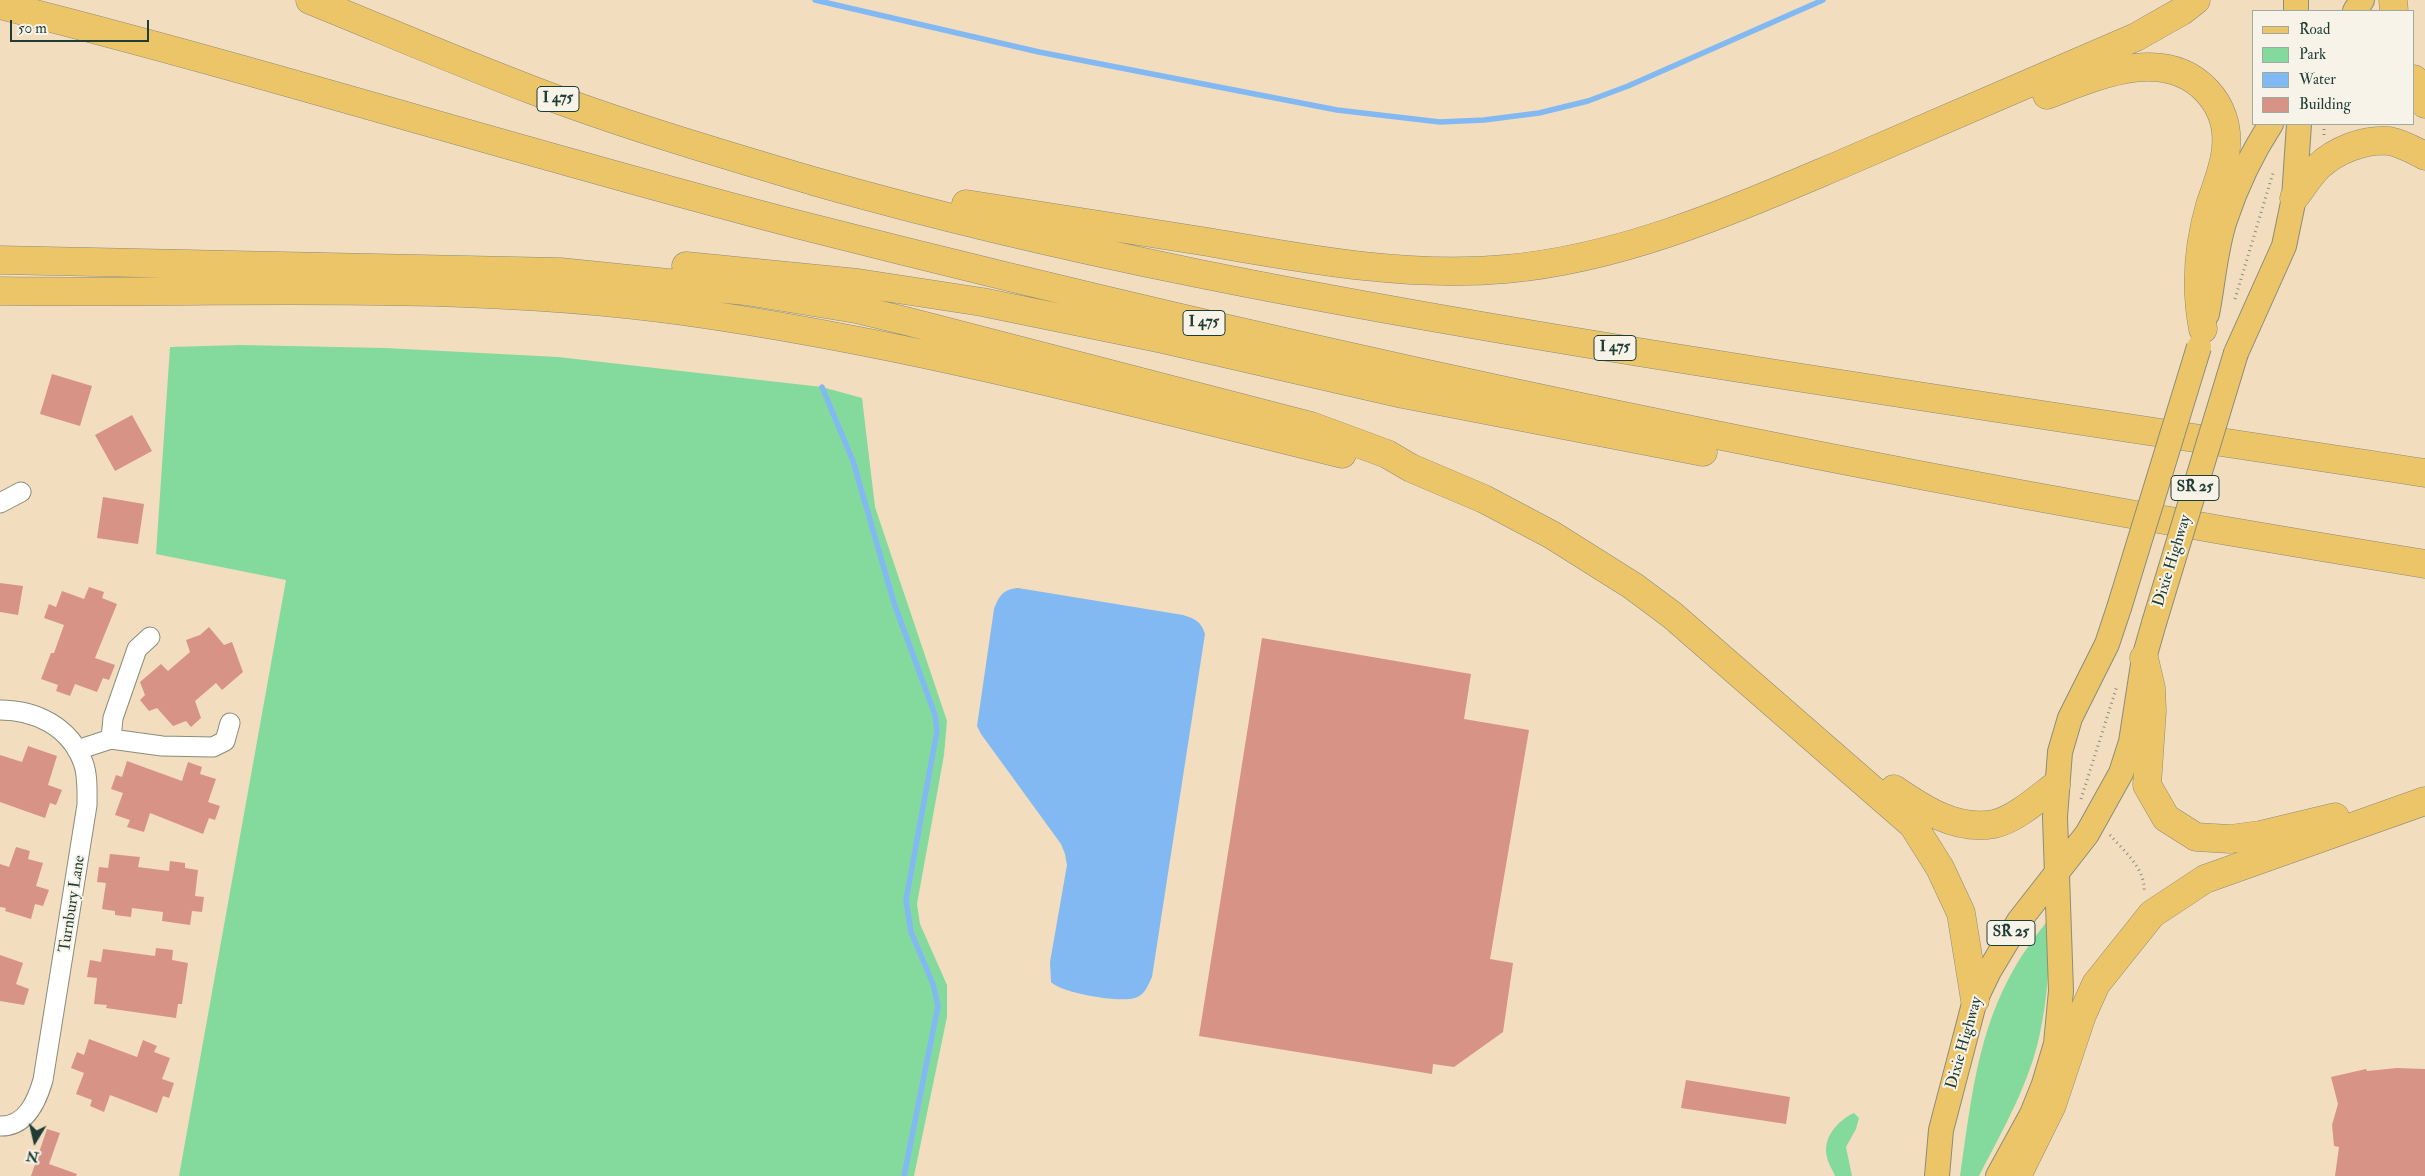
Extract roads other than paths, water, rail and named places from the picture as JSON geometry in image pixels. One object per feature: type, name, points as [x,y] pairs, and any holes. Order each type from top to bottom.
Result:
[{"type":"highway","name":"I 475","points":[[310,0],[534,91],[667,136],[814,180],[948,217],[1070,246],[1205,275],[1451,321],[1712,364],[2425,473]]},
{"type":"highway","points":[[1668,234],[1746,204],[2136,37],[2182,11],[2196,0]]},
{"type":"highway","name":"I 475","points":[[0,5],[649,185],[1196,322],[1582,408],[1914,475],[2220,531],[2425,564]]},
{"type":"highway","points":[[814,180],[1309,259],[1392,269],[1448,271],[1504,269],[1560,262],[1721,222],[1785,202],[2090,78],[2120,70],[2154,67],[2173,70],[2197,81],[2217,102],[2226,128],[2226,148],[2202,238],[2198,273],[2201,338]]},
{"type":"highway","points":[[2415,80],[2425,104]]},
{"type":"highway","points":[[2294,198],[2318,167],[2339,151],[2353,146],[2389,141],[2410,148],[2425,156]]},
{"type":"highway","points":[[0,249],[610,261],[702,267],[858,284],[1045,314],[1403,394],[1744,460],[2220,531]]},
{"type":"highway","points":[[0,260],[560,272],[746,291],[856,309],[1310,426],[1387,454],[1411,468],[1484,499],[1552,535],[1633,586],[1672,615],[1913,825],[1944,876],[1961,913],[1975,1000]]},
{"type":"highway","points":[[0,291],[367,290],[450,292],[592,302],[681,311],[892,346],[1383,464],[1411,468]]},
{"type":"highway","points":[[2144,658],[2151,688],[2152,711],[2147,785],[2166,818],[2196,837],[2230,838],[2260,835],[2425,800]]},
{"type":"highway","points":[[1773,702],[1924,810],[1957,823],[1994,824],[2022,810],[2056,786]]},
{"type":"highway","points":[[2018,1176],[2052,1105],[2082,1015],[2096,984],[2152,914],[2205,879],[2425,800]]},
{"type":"main road","points":[[1998,1176],[2032,1114],[2044,1084],[2056,1044],[2061,991],[2056,786],[2060,752],[2070,718],[2106,644],[2119,608],[2201,338],[2225,221],[2243,175],[2270,125]]},
{"type":"main road","name":"Dixie Highway","points":[[1937,1176],[1942,1130],[1975,1000],[1988,971],[2019,921],[2087,834],[2106,803],[2121,773],[2131,742],[2144,658],[2236,352],[2284,246],[2294,198],[2299,125]]},
{"type":"street","points":[[0,503],[21,492]]},
{"type":"street","points":[[110,739],[113,718],[137,650],[150,637]]},
{"type":"street","name":"Turnbury Lane","points":[[0,710],[25,712],[52,723],[63,732],[77,750],[83,762],[86,776],[87,805],[44,1080],[39,1096],[31,1110],[20,1121],[0,1126]]},
{"type":"street","points":[[77,750],[110,739],[162,746],[213,747],[225,741],[230,724]]},
{"type":"water","points":[[1018,588],[1183,615],[1197,621],[1202,626],[1205,634],[1152,977],[1144,992],[1135,998],[1117,999],[1091,996],[1066,990],[1051,982],[1050,962],[1067,865],[1065,854],[1061,844],[977,726],[994,609],[1002,594]]},
{"type":"waterway","points":[[815,0],[1039,52],[1337,110],[1440,122],[1484,120],[1539,113],[1588,101],[1628,86],[1823,0]]},
{"type":"waterway","points":[[822,387],[853,461],[894,603],[935,715],[937,731],[906,900],[911,932],[933,984],[938,1006],[904,1176]]}]
